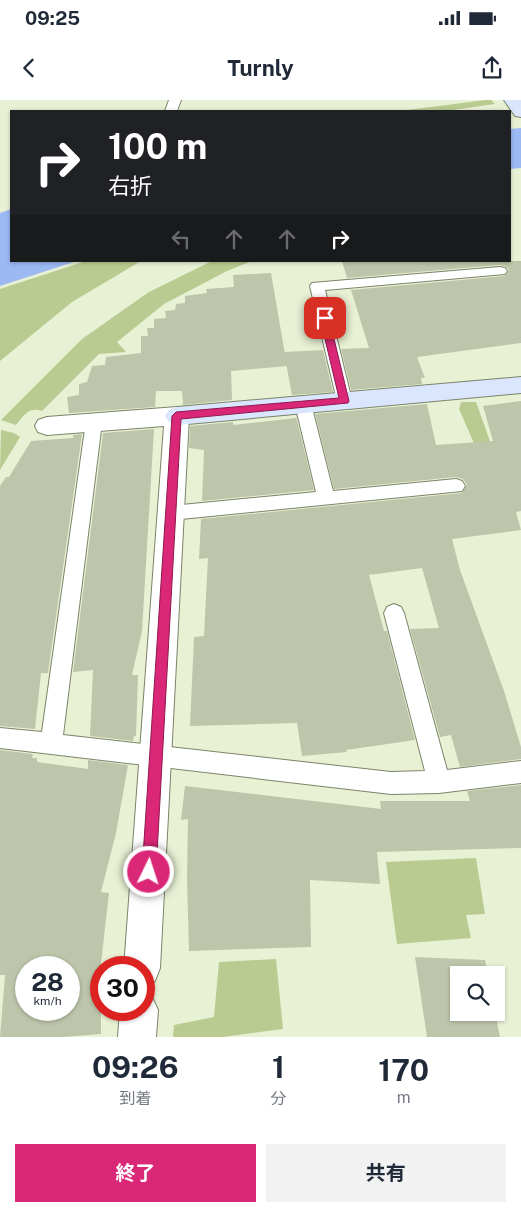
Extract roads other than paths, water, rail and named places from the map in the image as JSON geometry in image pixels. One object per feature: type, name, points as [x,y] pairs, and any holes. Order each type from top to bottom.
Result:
[{"type":"street","points":[[46,426],[521,385]]},
{"type":"street","points":[[143,956],[157,757],[176,416]]},
{"type":"street","points":[[137,1037],[138,1021]]},
{"type":"lane","points":[[344,401],[317,286],[500,271]]},
{"type":"lane","points":[[303,404],[326,498]]},
{"type":"lane","points":[[51,744],[94,422]]},
{"type":"lane","points":[[171,513],[456,486]]},
{"type":"lane","points":[[394,613],[439,782]]},
{"type":"lane","points":[[0,738],[391,783],[439,782],[521,772]]},
{"type":"water","points":[[521,128],[521,168],[511,169],[511,129]]},
{"type":"water","points":[[10,209],[10,262],[74,262],[0,286],[0,213]]}]
